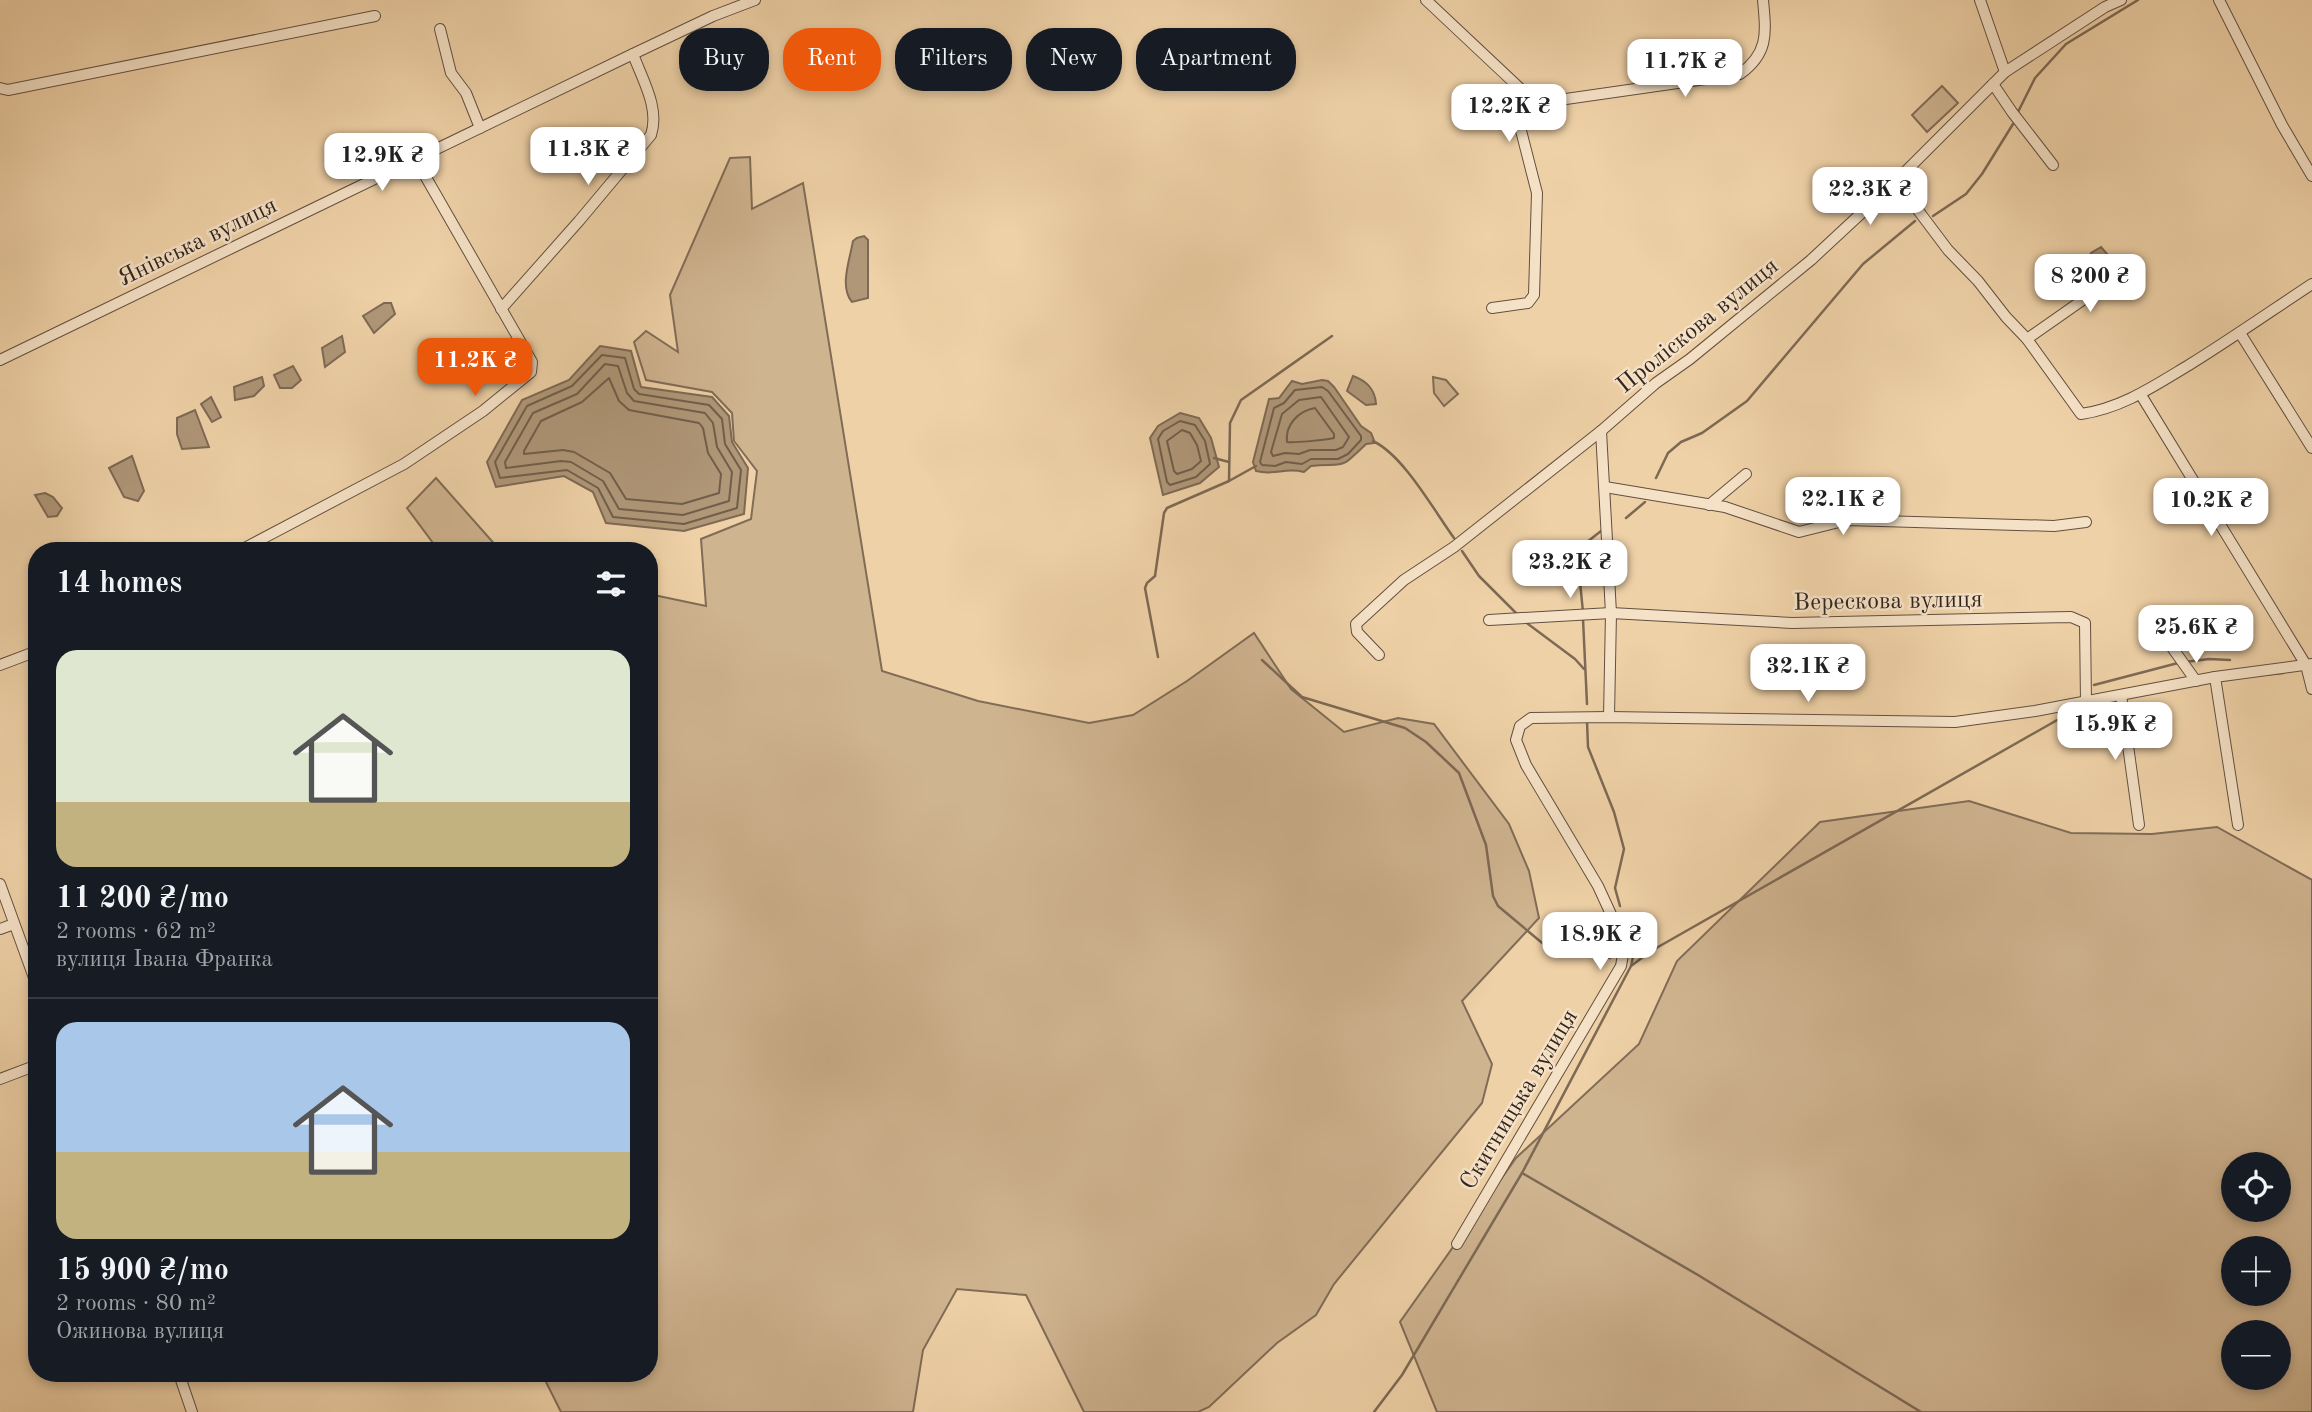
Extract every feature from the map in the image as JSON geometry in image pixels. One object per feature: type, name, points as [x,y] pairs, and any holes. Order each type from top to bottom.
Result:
[{"type":"street","name":"Янівська вулиця","points":[[0,360],[633,54],[713,16],[755,0]]},
{"type":"street","points":[[1426,0],[1527,94],[1552,101],[1740,74],[1759,56],[1764,43],[1766,30],[1763,0]]},
{"type":"street","points":[[1980,0],[2005,72]]},
{"type":"street","name":"Проліскова вулиця","points":[[1379,654],[1357,632],[1356,624],[1404,580],[1454,547],[1811,260],[1896,181],[2005,72],[2105,7],[2121,0]]},
{"type":"street","points":[[2219,0],[2282,125],[2312,176]]},
{"type":"street","points":[[0,88],[8,90],[375,16]]},
{"type":"street","points":[[440,29],[451,72],[466,93],[480,128]]},
{"type":"street","points":[[501,309],[651,135],[655,121],[654,111],[633,54]]},
{"type":"street","points":[[1993,84],[2053,165]]},
{"type":"street","points":[[1492,309],[1528,303],[1534,295],[1537,193],[1517,115],[1527,94]]},
{"type":"street","points":[[256,542],[404,464],[484,411],[531,372],[532,362],[416,160]]},
{"type":"street","points":[[1896,181],[1948,250],[2027,339],[2081,414],[2097,412],[2141,395],[2312,284]]},
{"type":"street","points":[[2027,339],[2134,264]]},
{"type":"street","points":[[2240,333],[2312,448]]},
{"type":"street","points":[[2141,395],[2309,665],[2312,689]]},
{"type":"street","points":[[1601,431],[1611,613],[1609,717],[1955,722],[2087,702],[2215,677],[2309,665]]},
{"type":"street","points":[[1709,505],[1746,474]]},
{"type":"street","points":[[1605,487],[1725,507],[1799,531],[1847,520],[2054,526],[2086,522]]},
{"type":"street","points":[[1489,620],[1611,613]]},
{"type":"street","name":"Верескова вулиця","points":[[1611,613],[1792,623],[2071,617],[2085,623],[2087,702]]},
{"type":"street","points":[[2171,646],[2196,681]]},
{"type":"street","points":[[0,665],[28,654]]},
{"type":"street","points":[[2215,677],[2238,825]]},
{"type":"street","points":[[2121,695],[2139,825]]},
{"type":"street","name":"Скитницька вулиця","points":[[1457,1244],[1621,966],[1624,949],[1621,936],[1592,875],[1526,765],[1516,740],[1520,726],[1531,718],[1609,717]]},
{"type":"street","points":[[0,884],[28,962]]},
{"type":"street","points":[[0,929],[14,924]]},
{"type":"street","points":[[0,1079],[28,1068]]},
{"type":"street","points":[[181,1382],[192,1412]]},
{"type":"shaded area","points":[[1942,86],[1958,103],[1927,132],[1912,115]]},
{"type":"shaded area","points":[[750,157],[752,209],[803,183],[882,671],[978,701],[1089,723],[1133,715],[1187,681],[1254,633],[1291,689],[1344,732],[1398,718],[1434,724],[1509,824],[1529,871],[1539,918],[1462,1001],[1492,1064],[1482,1103],[1334,1284],[1316,1315],[1277,1343],[1209,1407],[1198,1412],[1084,1412],[1026,1295],[957,1289],[923,1350],[913,1412],[561,1412],[546,1382],[658,1382],[658,596],[706,606],[701,539],[751,519],[757,471],[734,441],[732,413],[712,392],[646,380],[634,342],[646,331],[678,352],[670,295],[730,158]]},
{"type":"shaded area","points":[[1433,377],[1446,380],[1458,394],[1444,406],[1434,393]]},
{"type":"shaded area","points":[[436,478],[493,542],[432,542],[407,508]]},
{"type":"shaded area","points":[[1969,801],[2071,833],[2152,834],[2217,827],[2312,880],[2312,1412],[1437,1412],[1400,1322],[1516,1158],[1639,1044],[1677,961],[1820,822]]},
{"type":"water","points":[[864,236],[868,240],[868,298],[852,302],[846,289],[848,264],[853,241]]},
{"type":"water","points":[[2101,247],[2113,261],[2104,271],[2090,256]]},
{"type":"water","points":[[384,303],[391,303],[395,314],[374,333],[363,316]]},
{"type":"water","points":[[342,336],[345,352],[325,367],[322,348]]},
{"type":"water","points":[[600,346],[631,351],[641,387],[712,397],[729,416],[732,442],[748,468],[744,514],[684,531],[606,523],[593,492],[564,476],[496,487],[487,462],[522,400],[569,380]]},
{"type":"water","points":[[293,366],[301,380],[292,388],[280,388],[274,375]]},
{"type":"water","points":[[1353,376],[1369,386],[1376,404],[1366,405],[1347,391]]},
{"type":"water","points":[[262,377],[264,386],[254,396],[235,400],[234,387]]},
{"type":"water","points":[[1292,381],[1302,384],[1328,381],[1334,387],[1361,426],[1371,433],[1375,443],[1366,444],[1346,462],[1337,465],[1311,466],[1304,472],[1256,471],[1253,462],[1269,399],[1279,398]]},
{"type":"water","points":[[211,397],[221,417],[212,422],[201,404]]},
{"type":"water","points":[[195,410],[209,447],[182,449],[177,434],[177,418]]},
{"type":"water","points":[[1180,413],[1199,418],[1211,438],[1219,467],[1200,483],[1163,495],[1150,438],[1158,426]]},
{"type":"water","points":[[132,456],[144,491],[138,501],[124,497],[109,468]]},
{"type":"water","points":[[45,493],[53,497],[62,508],[57,516],[48,517],[35,495]]},
{"type":"waterway","points":[[2018,112],[2035,78],[2066,44],[2138,0]]},
{"type":"waterway","points":[[1933,216],[1966,194],[1982,174],[2013,124]]},
{"type":"waterway","points":[[1656,478],[1668,453],[1747,401],[1863,264],[1915,221]]},
{"type":"waterway","points":[[1229,481],[1230,423],[1241,400],[1332,336]]},
{"type":"waterway","points":[[1373,441],[1385,448],[1407,471],[1454,538]]},
{"type":"waterway","points":[[1214,458],[1229,462]]},
{"type":"waterway","points":[[1158,657],[1145,588],[1155,576],[1164,513],[1167,508],[1256,466]]},
{"type":"waterway","points":[[1626,518],[1645,502]]},
{"type":"waterway","points":[[1583,612],[1578,562],[1582,546],[1601,531]]},
{"type":"waterway","points":[[1462,551],[1479,576],[1517,614]]},
{"type":"waterway","points":[[1583,619],[1587,704]]},
{"type":"waterway","points":[[1524,621],[1575,659],[1584,669]]},
{"type":"waterway","points":[[1262,660],[1302,697],[1405,728],[1426,742],[1459,773],[1486,845],[1493,896],[1498,906],[1547,947],[1590,949],[1610,958]]},
{"type":"waterway","points":[[2185,662],[2230,660]]},
{"type":"waterway","points":[[2094,685],[2178,663]]},
{"type":"waterway","points":[[2262,675],[2283,673]]},
{"type":"waterway","points":[[1374,1412],[1402,1375],[1522,1173],[1631,966],[1651,951],[2073,711]]},
{"type":"waterway","points":[[1587,721],[1588,747],[1614,812],[1624,849],[1615,888],[1620,906]]},
{"type":"waterway","points":[[1625,916],[1634,941],[1631,966]]},
{"type":"waterway","points":[[1522,1173],[1698,1275],[1921,1412]]}]
